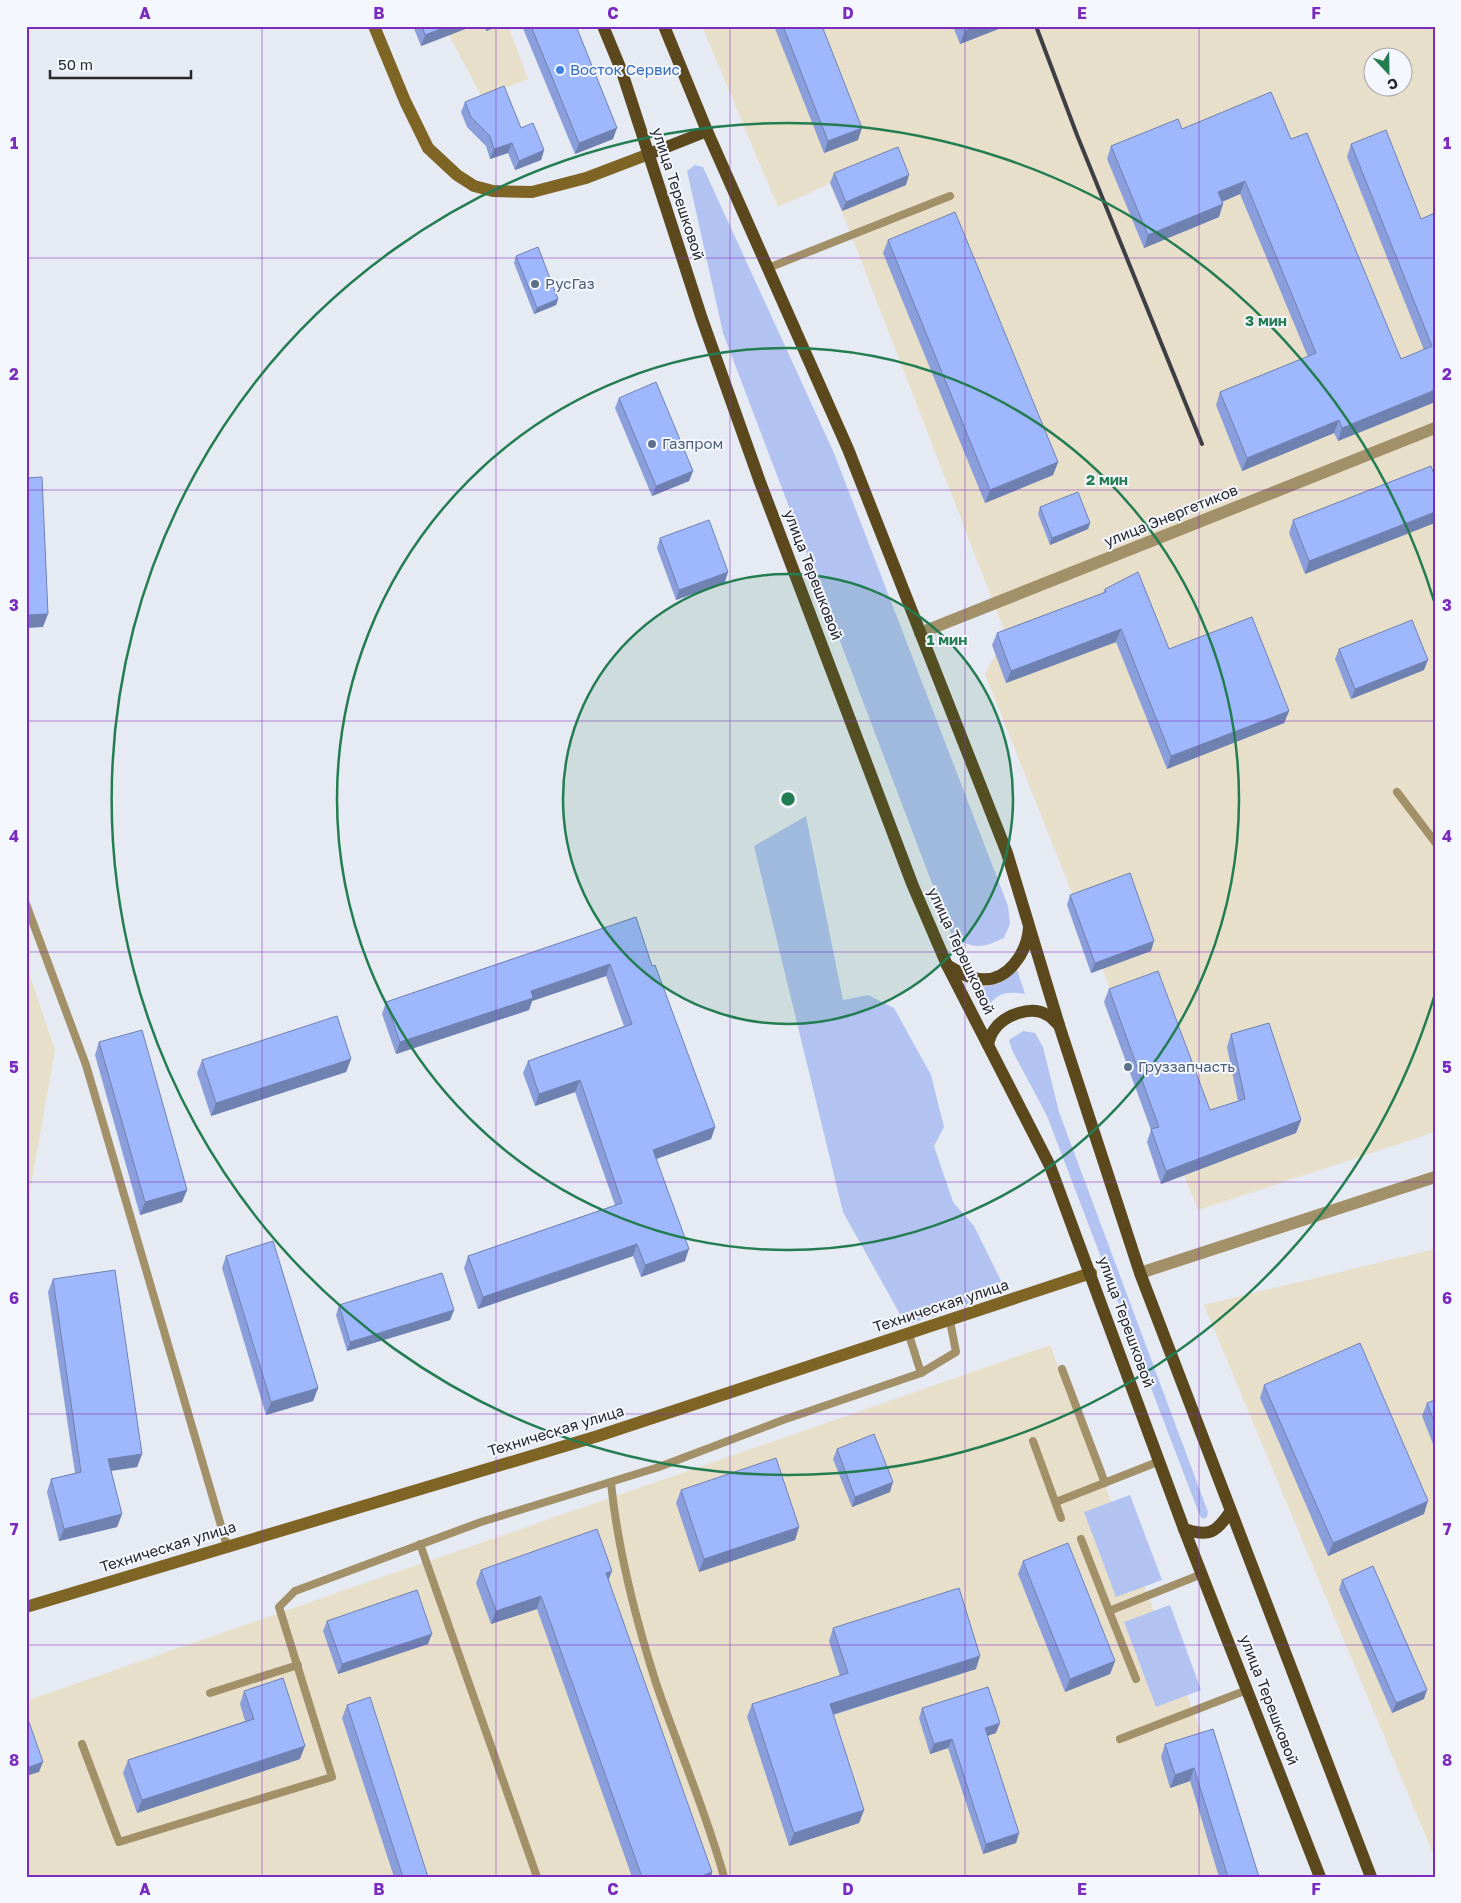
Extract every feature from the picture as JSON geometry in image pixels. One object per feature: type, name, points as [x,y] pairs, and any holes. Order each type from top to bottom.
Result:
[{"type":"main road","name":"улица Терешковой","points":[[603,26],[622,72],[702,319],[760,482],[913,886],[947,965],[1050,1166],[1184,1529],[1320,1877]]},
{"type":"main road","name":"улица Терешковой","points":[[664,26],[707,131],[848,449],[1007,852],[1030,923],[1059,1025],[1140,1273],[1371,1877]]},
{"type":"main road","points":[[649,154],[707,131]]},
{"type":"main road","points":[[947,965],[965,976],[982,980],[997,976],[1010,968],[1021,956],[1028,942],[1030,923]]},
{"type":"main road","points":[[988,1044],[994,1029],[1006,1019],[1020,1012],[1036,1010],[1047,1015],[1059,1025]]},
{"type":"main road","points":[[1184,1529],[1199,1534],[1210,1533],[1220,1526],[1230,1512]]},
{"type":"street","points":[[374,26],[405,101],[428,148],[457,175],[474,186],[493,191],[532,192],[586,178],[649,154]]},
{"type":"street","name":"улица Энергетиков","points":[[920,633],[1435,428]]},
{"type":"street","points":[[1140,1273],[1435,1177]]},
{"type":"street","name":"Техническая улица","points":[[26,1607],[598,1436],[1091,1273]]},
{"type":"lane","points":[[768,268],[950,196]]},
{"type":"lane","points":[[1397,792],[1435,842]]},
{"type":"lane","points":[[26,904],[86,1065],[227,1546]]},
{"type":"lane","points":[[82,1744],[118,1842],[332,1777],[279,1607],[294,1591],[481,1522],[611,1483],[921,1373],[956,1352],[950,1321]]},
{"type":"lane","points":[[909,1334],[921,1373]]},
{"type":"lane","points":[[1062,1369],[1105,1483]]},
{"type":"lane","points":[[1033,1441],[1062,1518]]},
{"type":"lane","points":[[1056,1502],[1160,1461]]},
{"type":"lane","points":[[611,1483],[616,1532],[629,1593],[656,1683],[716,1848],[724,1877]]},
{"type":"lane","points":[[1081,1539],[1136,1679]]},
{"type":"lane","points":[[420,1544],[536,1877]]},
{"type":"lane","points":[[1109,1611],[1202,1574]]},
{"type":"lane","points":[[210,1693],[298,1665]]},
{"type":"lane","points":[[1120,1739],[1247,1690]]},
{"type":"shaded area","points":[[444,26],[508,26],[528,79],[482,97]]},
{"type":"shaded area","points":[[702,26],[1435,26],[1435,1132],[1198,1210],[985,674],[1006,635],[831,183],[778,207]]},
{"type":"shaded area","points":[[695,165],[703,167],[834,453],[1008,906],[1010,924],[1004,938],[996,942],[978,946],[966,943],[952,936],[723,333],[687,171]]},
{"type":"shaded area","points":[[806,816],[843,1000],[868,995],[894,1008],[931,1075],[944,1127],[934,1146],[953,1202],[974,1226],[1006,1291],[906,1325],[843,1212],[754,846]]},
{"type":"shaded area","points":[[26,964],[55,1050],[26,1213]]},
{"type":"shaded area","points":[[1017,970],[1025,994],[1003,994],[995,999],[987,1008],[977,987],[999,983]]},
{"type":"shaded area","points":[[1023,1031],[1035,1033],[1043,1047],[1059,1112],[1208,1512],[1207,1517],[1203,1519],[1200,1516],[1047,1116],[1012,1050],[1009,1040]]},
{"type":"shaded area","points":[[1435,1249],[1435,1858],[1204,1305]]},
{"type":"shaded area","points":[[1050,1345],[1258,1877],[26,1877],[26,1701]]},
{"type":"shaded area","points":[[1130,1495],[1162,1580],[1116,1597],[1084,1512]]},
{"type":"shaded area","points":[[1170,1605],[1201,1690],[1156,1707],[1124,1622]]},
{"type":"building","points":[[422,26],[448,26],[425,35]]},
{"type":"building","points":[[531,26],[576,26],[617,128],[579,143]]},
{"type":"building","points":[[783,26],[822,26],[862,128],[828,141]]},
{"type":"building","points":[[963,26],[978,26],[965,31]]},
{"type":"building","points":[[504,86],[521,128],[533,123],[544,150],[519,161],[512,143],[494,149],[490,136],[471,117],[465,102]]},
{"type":"building","points":[[1271,92],[1291,139],[1307,133],[1401,359],[1432,346],[1351,144],[1386,130],[1421,219],[1435,213],[1435,390],[1342,428],[1339,420],[1247,458],[1220,392],[1316,353],[1245,181],[1218,192],[1223,204],[1148,235],[1111,146],[1178,119],[1182,129]]},
{"type":"building","points":[[898,147],[909,175],[846,202],[834,173]]},
{"type":"building","points":[[955,212],[1058,462],[990,490],[888,240]]},
{"type":"building","name":"РусГаз","points":[[538,247],[558,299],[537,308],[516,256]]},
{"type":"building","name":"Газпром","points":[[656,382],[693,471],[656,486],[619,398]]},
{"type":"building","points":[[1431,466],[1435,477],[1435,512],[1309,561],[1293,520]]},
{"type":"building","points":[[42,477],[48,614],[26,615],[26,478]]},
{"type":"building","points":[[1078,492],[1090,523],[1052,538],[1040,507]]},
{"type":"building","points":[[709,520],[728,572],[679,590],[660,538]]},
{"type":"building","points":[[1138,572],[1169,649],[1252,617],[1289,711],[1171,756],[1121,629],[1011,671],[997,633],[1106,592],[1105,589]]},
{"type":"building","points":[[1412,620],[1428,660],[1355,689],[1339,649]]},
{"type":"building","points":[[1130,873],[1154,941],[1095,963],[1070,895]]},
{"type":"building","points":[[636,917],[652,966],[655,965],[715,1127],[653,1150],[689,1249],[645,1265],[637,1244],[483,1297],[468,1256],[622,1203],[580,1080],[539,1094],[528,1061],[632,1024],[610,964],[531,991],[533,998],[400,1042],[386,1002]]},
{"type":"building","points":[[1158,971],[1210,1110],[1245,1099],[1231,1034],[1269,1023],[1301,1120],[1166,1171],[1151,1129],[1159,1127],[1109,989]]},
{"type":"building","points":[[337,1016],[351,1059],[216,1103],[202,1060]]},
{"type":"building","points":[[142,1030],[187,1190],[145,1202],[99,1042]]},
{"type":"building","points":[[273,1241],[318,1388],[271,1402],[226,1256]]},
{"type":"building","points":[[115,1270],[142,1454],[108,1459],[122,1514],[64,1529],[51,1479],[81,1472],[53,1279]]},
{"type":"building","points":[[442,1273],[454,1310],[350,1342],[339,1305]]},
{"type":"building","points":[[1360,1343],[1428,1501],[1333,1543],[1264,1385]]},
{"type":"building","points":[[1435,1400],[1435,1424],[1427,1403]]},
{"type":"building","points":[[874,1434],[893,1482],[855,1497],[837,1449]]},
{"type":"building","points":[[776,1458],[799,1527],[704,1559],[681,1490]]},
{"type":"building","points":[[597,1529],[612,1571],[606,1573],[712,1872],[699,1877],[642,1877],[541,1596],[496,1611],[481,1570]]},
{"type":"building","points":[[1068,1543],[1115,1661],[1070,1679],[1023,1561]]},
{"type":"building","points":[[1373,1566],[1427,1690],[1396,1703],[1342,1580]]},
{"type":"building","points":[[959,1588],[980,1656],[830,1704],[864,1810],[794,1833],[752,1704],[848,1673],[833,1628]]},
{"type":"building","points":[[417,1590],[432,1634],[342,1664],[327,1621]]},
{"type":"building","points":[[283,1678],[305,1746],[142,1800],[128,1760],[254,1719],[244,1691]]},
{"type":"building","points":[[988,1687],[1000,1723],[985,1728],[1019,1833],[986,1844],[952,1739],[934,1744],[922,1708]]},
{"type":"building","points":[[370,1697],[428,1877],[403,1877],[347,1705]]},
{"type":"building","points":[[29,1722],[43,1762],[26,1768],[26,1723]]},
{"type":"building","points":[[1213,1729],[1259,1877],[1228,1877],[1194,1768],[1175,1775],[1165,1744]]},
{"type":"railway","points":[[1036,26],[1077,135],[1202,444]]},
{"type":"place","name":"Восток Сервис","points":[[560,70]]},
{"type":"place","name":"РусГаз","points":[[535,284]]},
{"type":"place","name":"Газпром","points":[[652,444]]},
{"type":"place","name":"Груззапчасть","points":[[1128,1067]]}]
